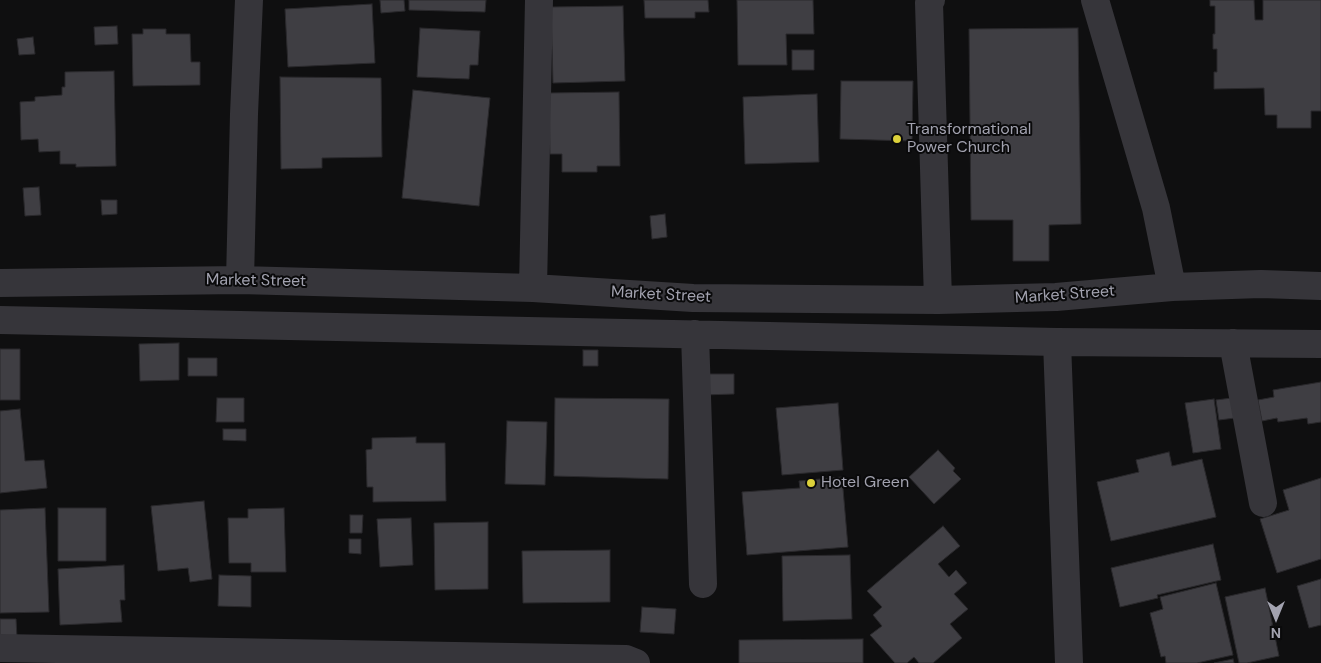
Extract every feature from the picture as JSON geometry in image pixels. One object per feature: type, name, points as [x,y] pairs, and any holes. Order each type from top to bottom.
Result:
[{"type":"street","points":[[240,280],[249,0]]},
{"type":"street","points":[[533,288],[539,0]]},
{"type":"street","points":[[931,0],[929,3],[938,300]]},
{"type":"street","points":[[1095,0],[1156,208],[1172,287]]},
{"type":"street","name":"Market Street","points":[[0,282],[240,280],[533,288],[694,298],[938,300],[1056,297],[1172,287],[1261,284],[1321,286]]},
{"type":"street","points":[[0,320],[1057,342],[1321,344]]},
{"type":"street","points":[[695,334],[703,584]]},
{"type":"street","points":[[1057,342],[1069,663]]},
{"type":"street","points":[[1233,343],[1263,503]]},
{"type":"street","points":[[0,648],[626,659],[636,663]]},
{"type":"building","points":[[380,0],[404,0],[405,11],[381,13]]},
{"type":"building","points":[[409,0],[486,0],[485,12],[409,10]]},
{"type":"building","points":[[644,0],[708,0],[709,12],[695,12],[695,18],[645,18]]},
{"type":"building","points":[[737,0],[813,0],[814,34],[786,34],[787,65],[738,65]]},
{"type":"building","points":[[1210,0],[1254,0],[1255,20],[1263,20],[1263,0],[1321,0],[1321,111],[1311,111],[1311,128],[1277,128],[1277,115],[1265,115],[1264,88],[1214,89],[1214,72],[1217,72],[1217,49],[1213,49],[1215,6],[1210,6]]},
{"type":"building","points":[[372,4],[375,63],[288,67],[285,9]]},
{"type":"building","points":[[623,6],[625,81],[553,83],[551,7]]},
{"type":"building","points":[[117,26],[118,44],[95,45],[94,27]]},
{"type":"building","points":[[420,28],[480,31],[478,65],[470,65],[469,79],[417,77]]},
{"type":"building","points":[[1078,28],[1081,224],[1049,225],[1049,261],[1013,261],[1013,220],[971,220],[969,29]]},
{"type":"building","points":[[143,29],[166,29],[166,34],[190,34],[191,62],[200,62],[200,85],[133,86],[132,34],[143,34]]},
{"type":"building","points":[[33,37],[35,54],[19,55],[17,39]]},
{"type":"building","points":[[792,50],[814,50],[814,70],[792,70]]},
{"type":"building","points":[[114,71],[116,166],[76,167],[76,164],[60,164],[60,151],[39,152],[38,139],[21,140],[20,102],[35,101],[35,97],[62,95],[62,87],[65,87],[65,72]]},
{"type":"building","points":[[280,77],[381,78],[382,157],[322,158],[322,168],[281,169]]},
{"type":"building","points":[[841,81],[913,81],[912,141],[840,139]]},
{"type":"building","points":[[413,90],[490,98],[479,206],[402,198]]},
{"type":"building","points":[[619,92],[620,166],[597,166],[597,172],[562,172],[562,154],[550,154],[549,93]]},
{"type":"building","points":[[817,94],[819,162],[745,164],[743,97]]},
{"type":"building","points":[[39,187],[41,215],[25,216],[23,188]]},
{"type":"building","points":[[101,200],[117,200],[117,214],[102,215]]},
{"type":"building","points":[[665,214],[667,237],[652,239],[650,216]]},
{"type":"building","points":[[179,343],[179,380],[140,381],[139,344]]},
{"type":"building","points":[[0,349],[20,349],[20,400],[0,400]]},
{"type":"building","points":[[583,350],[598,350],[598,366],[583,366]]},
{"type":"building","points":[[188,358],[217,358],[217,376],[188,376]]},
{"type":"building","points":[[703,374],[734,374],[734,394],[703,395]]},
{"type":"building","points":[[1321,382],[1321,422],[1308,424],[1307,418],[1278,422],[1277,418],[1262,421],[1258,400],[1274,397],[1273,390]]},
{"type":"building","points":[[217,398],[244,398],[244,422],[216,422]]},
{"type":"building","points":[[555,398],[669,399],[668,479],[554,476]]},
{"type":"building","points":[[1232,398],[1235,418],[1219,420],[1216,400]]},
{"type":"building","points":[[1214,399],[1221,449],[1193,453],[1185,403]]},
{"type":"building","points":[[838,403],[843,470],[782,475],[776,408]]},
{"type":"building","points":[[20,409],[25,461],[44,460],[47,488],[0,493],[0,411]]},
{"type":"building","points":[[507,421],[547,422],[545,485],[505,484]]},
{"type":"building","points":[[223,429],[246,429],[246,441],[223,440]]},
{"type":"building","points":[[416,437],[416,443],[445,443],[446,501],[373,502],[373,487],[367,487],[366,450],[372,449],[372,438]]},
{"type":"building","points":[[938,450],[955,468],[953,471],[961,479],[934,504],[909,477]]},
{"type":"building","points":[[1169,452],[1172,466],[1202,459],[1216,517],[1111,541],[1097,482],[1139,472],[1136,460]]},
{"type":"building","points":[[842,477],[848,547],[747,555],[742,492],[800,488],[799,481]]},
{"type":"building","points":[[1321,478],[1321,559],[1277,573],[1260,519],[1289,510],[1283,490]]},
{"type":"building","points":[[204,501],[212,579],[190,582],[188,568],[158,571],[151,506]]},
{"type":"building","points":[[45,508],[49,612],[0,613],[0,510]]},
{"type":"building","points":[[58,508],[106,508],[106,561],[58,561]]},
{"type":"building","points":[[284,508],[286,572],[251,572],[251,563],[229,563],[228,518],[248,518],[248,509]]},
{"type":"building","points":[[350,515],[363,515],[362,533],[350,533]]},
{"type":"building","points":[[411,518],[413,565],[380,567],[377,519]]},
{"type":"building","points":[[488,522],[488,589],[435,590],[434,523]]},
{"type":"building","points":[[943,526],[960,546],[938,564],[949,577],[956,570],[967,583],[954,594],[968,609],[950,624],[962,638],[933,663],[919,663],[914,657],[907,663],[895,663],[870,635],[882,626],[873,615],[882,607],[867,591]]},
{"type":"building","points":[[349,539],[361,539],[361,554],[349,553]]},
{"type":"building","points":[[1213,544],[1221,580],[1157,595],[1158,598],[1120,607],[1111,568]]},
{"type":"building","points":[[610,550],[610,602],[523,603],[522,551]]},
{"type":"building","points":[[850,555],[852,619],[783,621],[782,556]]},
{"type":"building","points":[[124,565],[125,600],[120,600],[122,622],[60,625],[58,569]]},
{"type":"building","points":[[219,575],[251,576],[251,607],[218,606]]},
{"type":"building","points":[[1321,579],[1321,625],[1309,628],[1297,586]]},
{"type":"building","points":[[1216,583],[1233,655],[1197,663],[1166,663],[1165,656],[1161,657],[1150,613],[1163,609],[1160,597]]},
{"type":"building","points":[[1265,588],[1279,656],[1239,663],[1225,597]]},
{"type":"building","points":[[642,607],[676,609],[674,634],[640,632]]},
{"type":"building","points":[[0,619],[16,619],[17,638],[0,639]]},
{"type":"building","points":[[863,639],[863,663],[739,663],[739,640]]},
{"type":"building","points":[[1233,659],[1234,663],[1214,663]]},
{"type":"place","name":"Transformational Power Church","points":[[897,139]]},
{"type":"place","name":"Hotel Green","points":[[811,483]]}]
